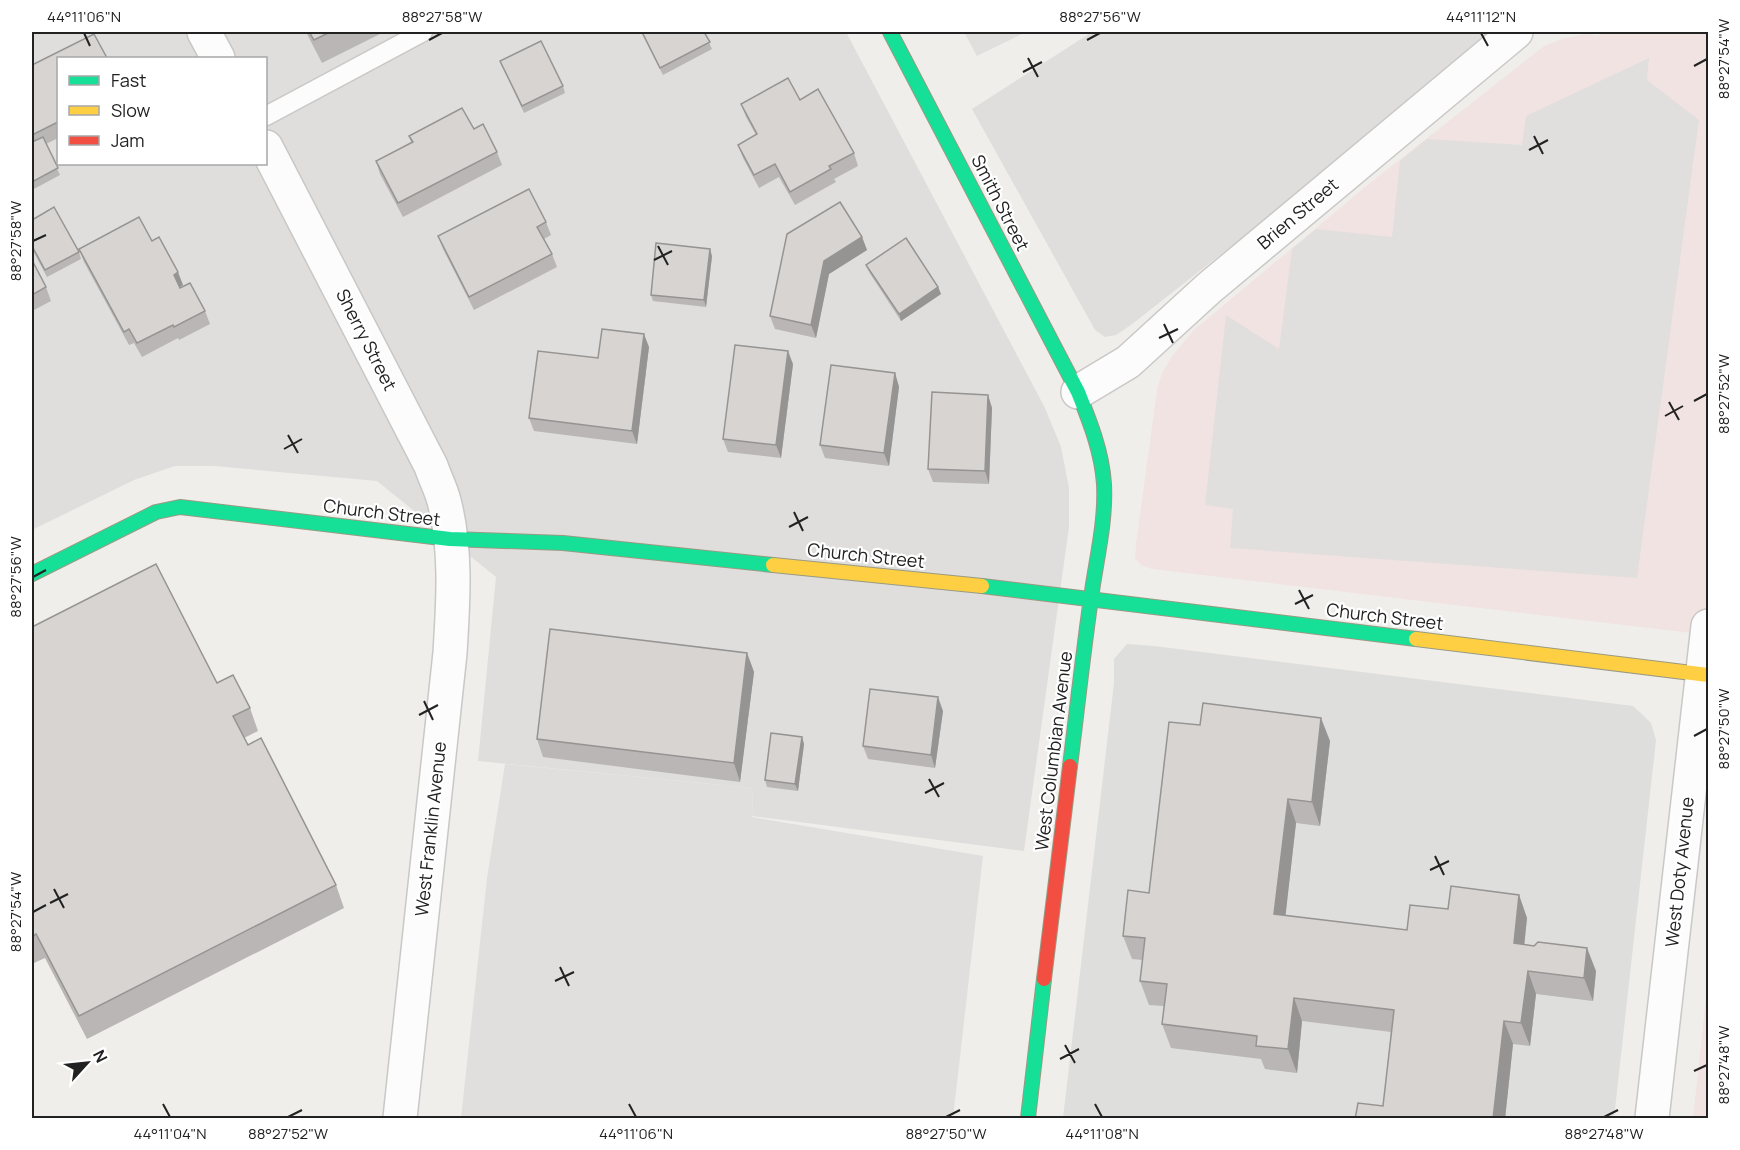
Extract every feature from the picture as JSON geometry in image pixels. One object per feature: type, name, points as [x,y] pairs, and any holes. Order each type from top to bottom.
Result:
[{"type":"street","points":[[204,32],[217,57]]},
{"type":"street","name":"Smith Street","points":[[890,32],[1078,392]]},
{"type":"street","name":"Brien Street","points":[[1078,392],[1128,363],[1209,288],[1516,32]]},
{"type":"street","name":"Sherry Street","points":[[267,149],[431,466],[444,502],[450,539]]},
{"type":"street","name":"West Columbian Avenue","points":[[1028,1119],[1091,598],[1104,517],[1101,459],[1078,392]]},
{"type":"street","name":"Church Street","points":[[32,574],[156,513],[180,507],[450,539],[563,543],[1091,598],[1706,675]]},
{"type":"street","name":"West Franklin Avenue","points":[[400,1119],[450,653],[453,595],[450,539]]},
{"type":"street","name":"West Doty Avenue","points":[[1652,1119],[1699,788],[1708,626]]},
{"type":"lane","points":[[267,115],[423,32]]},
{"type":"shaded area","points":[[32,32],[846,32],[1045,408],[1061,447],[1069,488],[1069,527],[1024,851],[752,816],[753,788],[478,761],[496,577],[377,481],[214,466],[175,466],[134,480],[32,530]]},
{"type":"shaded area","points":[[964,32],[1026,32],[977,56]]},
{"type":"shaded area","points":[[1092,32],[1499,32],[1497,37],[1131,325],[1116,335],[1105,337],[1095,330],[972,109]]},
{"type":"shaded area","points":[[1600,32],[1708,32],[1708,635],[1152,569],[1141,565],[1135,558],[1136,544],[1157,390],[1162,373],[1173,355],[1194,330],[1370,183],[1544,46],[1565,38],[1586,34],[1599,36]]},
{"type":"shaded area","points":[[1649,58],[1647,80],[1699,120],[1637,578],[1230,548],[1233,509],[1205,505],[1226,315],[1279,349],[1292,249],[1316,229],[1392,237],[1400,161],[1427,139],[1522,145],[1526,116]]},
{"type":"shaded area","points":[[1127,644],[1633,706],[1644,716],[1651,723],[1656,740],[1614,1118],[1063,1118],[1114,683],[1114,659]]},
{"type":"shaded area","points":[[505,764],[753,788],[752,817],[983,856],[953,1118],[461,1118],[487,878]]},
{"type":"shaded area","points":[[1708,978],[1708,1118],[1693,1118]]},
{"type":"building","points":[[309,32],[330,32],[314,40]]},
{"type":"building","points":[[642,32],[704,32],[710,42],[660,68]]},
{"type":"building","points":[[94,34],[106,57],[57,57],[57,122],[32,135],[32,65]]},
{"type":"building","points":[[541,41],[563,86],[522,106],[500,61]]},
{"type":"building","points":[[788,78],[800,100],[818,89],[854,153],[829,166],[831,169],[790,192],[775,164],[754,175],[738,145],[757,134],[741,104]]},
{"type":"building","points":[[462,108],[474,129],[483,124],[497,152],[398,203],[376,161],[413,142],[409,136]]},
{"type":"building","points":[[43,137],[58,168],[32,182],[32,142]]},
{"type":"building","points":[[529,189],[546,222],[537,227],[552,254],[469,297],[438,236]]},
{"type":"building","points":[[840,202],[862,237],[824,261],[811,325],[770,316],[787,234]]},
{"type":"building","points":[[54,207],[79,252],[45,270],[32,246],[32,220]]},
{"type":"building","points":[[139,217],[152,241],[159,237],[178,272],[174,275],[180,288],[190,283],[205,311],[137,343],[129,329],[124,332],[79,249]]},
{"type":"building","points":[[906,238],[938,287],[899,314],[866,265]]},
{"type":"building","points":[[656,243],[710,249],[704,300],[651,295]]},
{"type":"building","points":[[32,260],[46,287],[32,295]]},
{"type":"building","points":[[602,329],[644,334],[632,431],[529,418],[538,351],[598,358]]},
{"type":"building","points":[[735,345],[788,351],[776,445],[723,439]]},
{"type":"building","points":[[831,365],[895,373],[884,453],[820,445]]},
{"type":"building","points":[[932,392],[988,395],[985,471],[928,469]]},
{"type":"building","points":[[156,564],[217,683],[233,675],[250,708],[233,716],[248,745],[261,738],[336,885],[79,1016],[36,934],[32,937],[32,627]]},
{"type":"building","points":[[550,629],[747,653],[734,763],[537,739]]},
{"type":"building","points":[[870,689],[938,697],[931,755],[863,746]]},
{"type":"building","points":[[1203,703],[1321,718],[1312,802],[1288,799],[1274,914],[1407,930],[1410,905],[1448,909],[1451,886],[1519,895],[1514,943],[1534,946],[1538,942],[1587,948],[1584,978],[1528,971],[1521,1023],[1504,1021],[1493,1119],[1355,1119],[1358,1103],[1383,1106],[1394,1010],[1294,998],[1288,1049],[1256,1046],[1257,1036],[1162,1024],[1167,984],[1140,981],[1145,938],[1123,936],[1128,890],[1149,893],[1169,722],[1200,725]]},
{"type":"building","points":[[771,733],[802,737],[795,784],[765,780]]},
{"type":"traffic: fast","points":[[890,32],[1078,392],[1098,449],[1103,472],[1104,513],[1070,766]]},
{"type":"traffic: fast","points":[[32,574],[156,512],[180,507],[450,539],[563,543],[773,565]]},
{"type":"traffic: fast","points":[[982,586],[1416,639]]},
{"type":"traffic: fast","points":[[1028,1118],[1044,979]]},
{"type":"traffic: slow","points":[[773,565],[982,586]]},
{"type":"traffic: slow","points":[[1416,639],[1708,675]]},
{"type":"traffic: jam","points":[[1044,979],[1070,766]]}]
